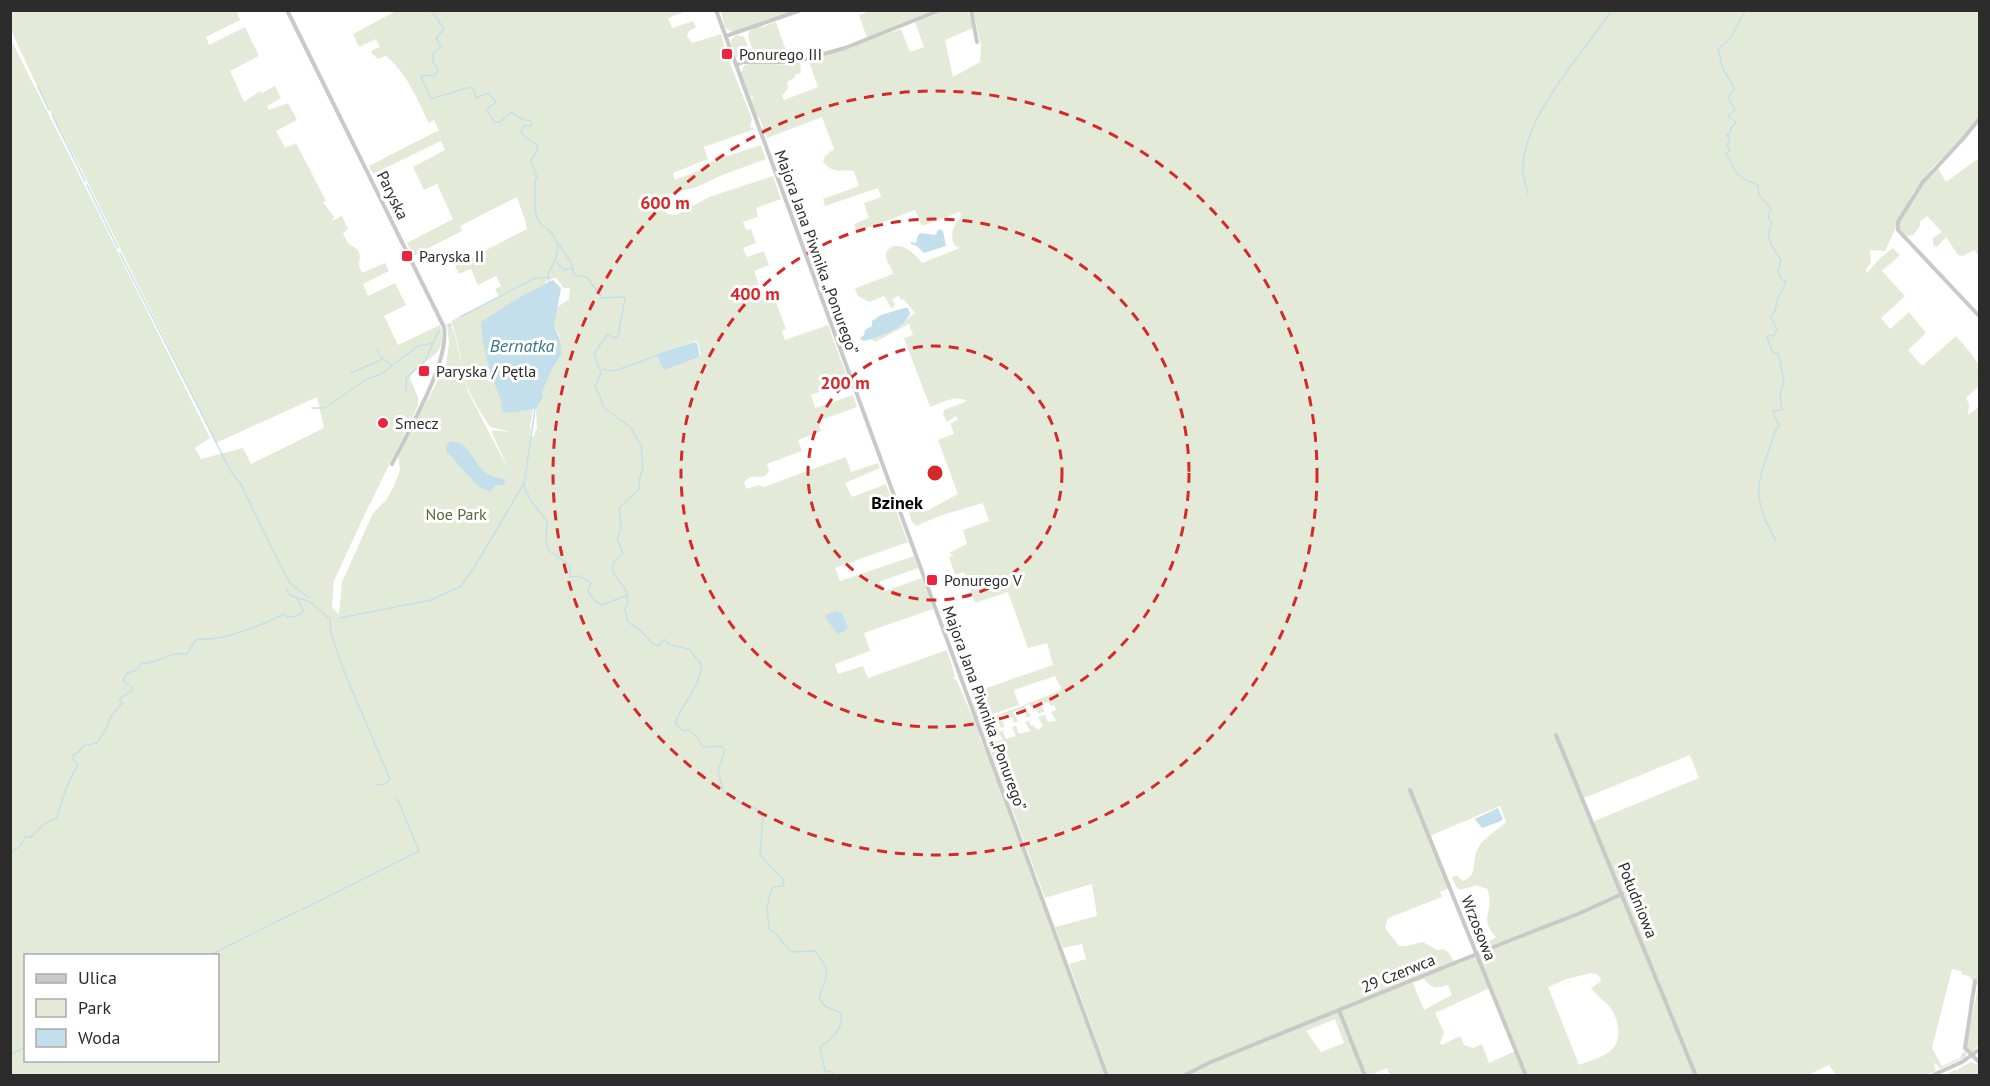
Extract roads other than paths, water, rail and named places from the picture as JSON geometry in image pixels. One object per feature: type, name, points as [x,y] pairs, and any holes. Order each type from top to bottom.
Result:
[{"type":"street","name":"Paryska","points":[[287,10],[444,327],[443,354],[392,464]]},
{"type":"street","name":"Majora Jana Piwnika „Ponurego”","points":[[716,10],[1107,1076]]},
{"type":"street","points":[[726,36],[801,10]]},
{"type":"street","points":[[736,65],[743,62],[795,62],[845,48],[940,10]]},
{"type":"street","points":[[971,10],[976,42]]},
{"type":"street","points":[[1979,315],[1898,230],[1898,222],[1922,183],[1980,118]]},
{"type":"street","name":"Południowa","points":[[1556,735],[1696,1076]]},
{"type":"street","name":"Wrzosowa","points":[[1410,790],[1527,1076]]},
{"type":"street","name":"29 Czerwca","points":[[1184,1076],[1211,1062],[1578,914],[1622,894]]},
{"type":"street","points":[[1975,981],[1965,1048],[1980,1063]]},
{"type":"street","points":[[1339,1010],[1365,1076]]},
{"type":"street","points":[[1931,1076],[1972,1056],[1980,1049]]},
{"type":"water","points":[[939,229],[943,231],[946,246],[924,253],[911,244],[911,242],[916,243],[921,233],[935,235]]},
{"type":"water","name":"Bernatka","points":[[553,280],[561,288],[554,326],[560,340],[562,354],[553,367],[536,409],[508,413],[502,411],[487,359],[481,322],[521,296]]},
{"type":"water","points":[[908,308],[910,313],[898,328],[878,337],[861,340],[865,330],[872,326],[872,321],[881,315]]},
{"type":"water","points":[[697,343],[700,357],[663,369],[656,354]]},
{"type":"water","points":[[451,441],[463,445],[486,473],[505,480],[504,485],[495,485],[491,492],[479,487],[446,451],[446,445]]},
{"type":"water","points":[[835,611],[842,613],[848,628],[838,635],[825,617]]},
{"type":"water","points":[[1498,808],[1503,819],[1482,828],[1475,819]]},
{"type":"waterway","name":"Bernatka","points":[[429,10],[444,29],[436,38],[441,46],[433,54],[433,62],[438,72],[434,76],[421,77],[431,99],[470,87],[474,90],[476,98],[488,93],[496,102],[487,109],[495,122],[500,122],[511,112],[532,124],[523,126],[521,132],[538,146],[531,160],[537,177],[535,181],[537,219],[553,234],[558,245],[548,274],[549,283]]},
{"type":"waterway","points":[[1528,194],[1523,171],[1525,150],[1532,129],[1556,86],[1612,10]]},
{"type":"waterway","points":[[1746,10],[1729,40],[1718,49],[1723,69],[1735,89],[1728,97],[1735,110],[1729,114],[1729,117],[1736,122],[1730,129],[1731,133],[1727,135],[1730,140],[1727,145],[1730,150],[1726,154],[1738,174],[1758,185],[1759,195],[1771,209],[1768,216],[1772,224],[1769,239],[1781,260],[1778,271],[1781,279],[1786,281],[1771,317],[1777,329],[1773,336],[1769,335],[1767,338],[1772,351],[1779,355],[1784,382],[1780,393],[1782,410],[1773,411],[1779,426],[1775,431],[1763,466],[1759,486],[1761,508],[1776,541]]},
{"type":"waterway","points":[[38,87],[49,110]]},
{"type":"waterway","points":[[52,115],[85,181]]},
{"type":"waterway","points":[[87,185],[118,248]]},
{"type":"waterway","name":"Bernatka","points":[[559,244],[571,262],[574,275],[587,277],[602,298],[623,297],[625,299],[618,336],[616,338],[607,335],[594,354],[601,373],[595,387],[603,407],[630,427],[641,445],[643,468],[639,481],[640,488],[619,508],[621,528],[617,539],[623,553],[615,561],[612,569],[627,595],[628,601],[625,609],[627,620],[652,643],[659,646],[664,639],[670,645],[689,649],[701,664],[695,687],[675,723],[683,731],[689,730],[698,738],[702,747],[721,746],[725,750],[718,771],[723,791],[746,807],[755,808],[763,817],[760,855],[783,879],[784,886],[772,887],[767,907],[769,929],[791,952],[815,951],[825,965],[827,974],[819,998],[825,1006],[841,1013],[839,1029],[820,1047],[825,1071],[832,1072],[834,1076]]},
{"type":"waterway","points":[[120,253],[290,583],[309,598]]},
{"type":"waterway","points":[[556,261],[563,270],[573,268]]},
{"type":"waterway","points":[[460,317],[533,279],[548,277]]},
{"type":"waterway","points":[[406,390],[406,378],[425,361],[441,330]]},
{"type":"waterway","points":[[312,408],[325,408],[365,380],[381,374],[418,346],[433,343]]},
{"type":"waterway","points":[[377,349],[379,354]]},
{"type":"waterway","points":[[380,356],[391,365]]},
{"type":"waterway","points":[[602,369],[614,371],[656,356]]},
{"type":"waterway","points":[[351,373],[383,359]]},
{"type":"waterway","points":[[535,409],[524,486],[531,501],[547,521],[546,543],[549,551],[570,565],[570,577],[580,576],[591,583],[588,591],[595,601],[602,605],[627,595]]},
{"type":"waterway","points":[[339,618],[431,600],[461,586],[524,483]]},
{"type":"waterway","points":[[286,589],[290,595],[310,602],[330,619],[331,633],[346,676],[390,779],[385,784],[376,785]]},
{"type":"waterway","points":[[10,854],[21,845],[25,837],[31,837],[44,824],[57,818],[65,791],[78,765],[73,755],[78,753],[83,746],[97,743],[110,718],[122,703],[119,699],[132,691],[132,687],[123,681],[127,673],[137,670],[141,663],[153,662],[174,654],[187,654],[197,639],[230,635],[254,628],[284,614],[287,617],[296,616],[304,611],[297,598]]},
{"type":"waterway","points":[[301,910],[419,851],[397,798]]},
{"type":"waterway","points":[[212,954],[298,911]]},
{"type":"waterway","points":[[10,1055],[24,1048]]},
{"type":"place","name":"Ponurego III","points":[[727,54]]},
{"type":"place","name":"Paryska II","points":[[407,256]]},
{"type":"place","name":"Paryska / Pętla","points":[[424,371]]},
{"type":"place","name":"Smecz","points":[[383,423]]},
{"type":"place","name":"Ponurego V","points":[[932,580]]},
{"type":"district","name":"Bzinek","points":[[897,502]]},
{"type":"park label","name":"Noe Park","points":[[456,514]]}]
